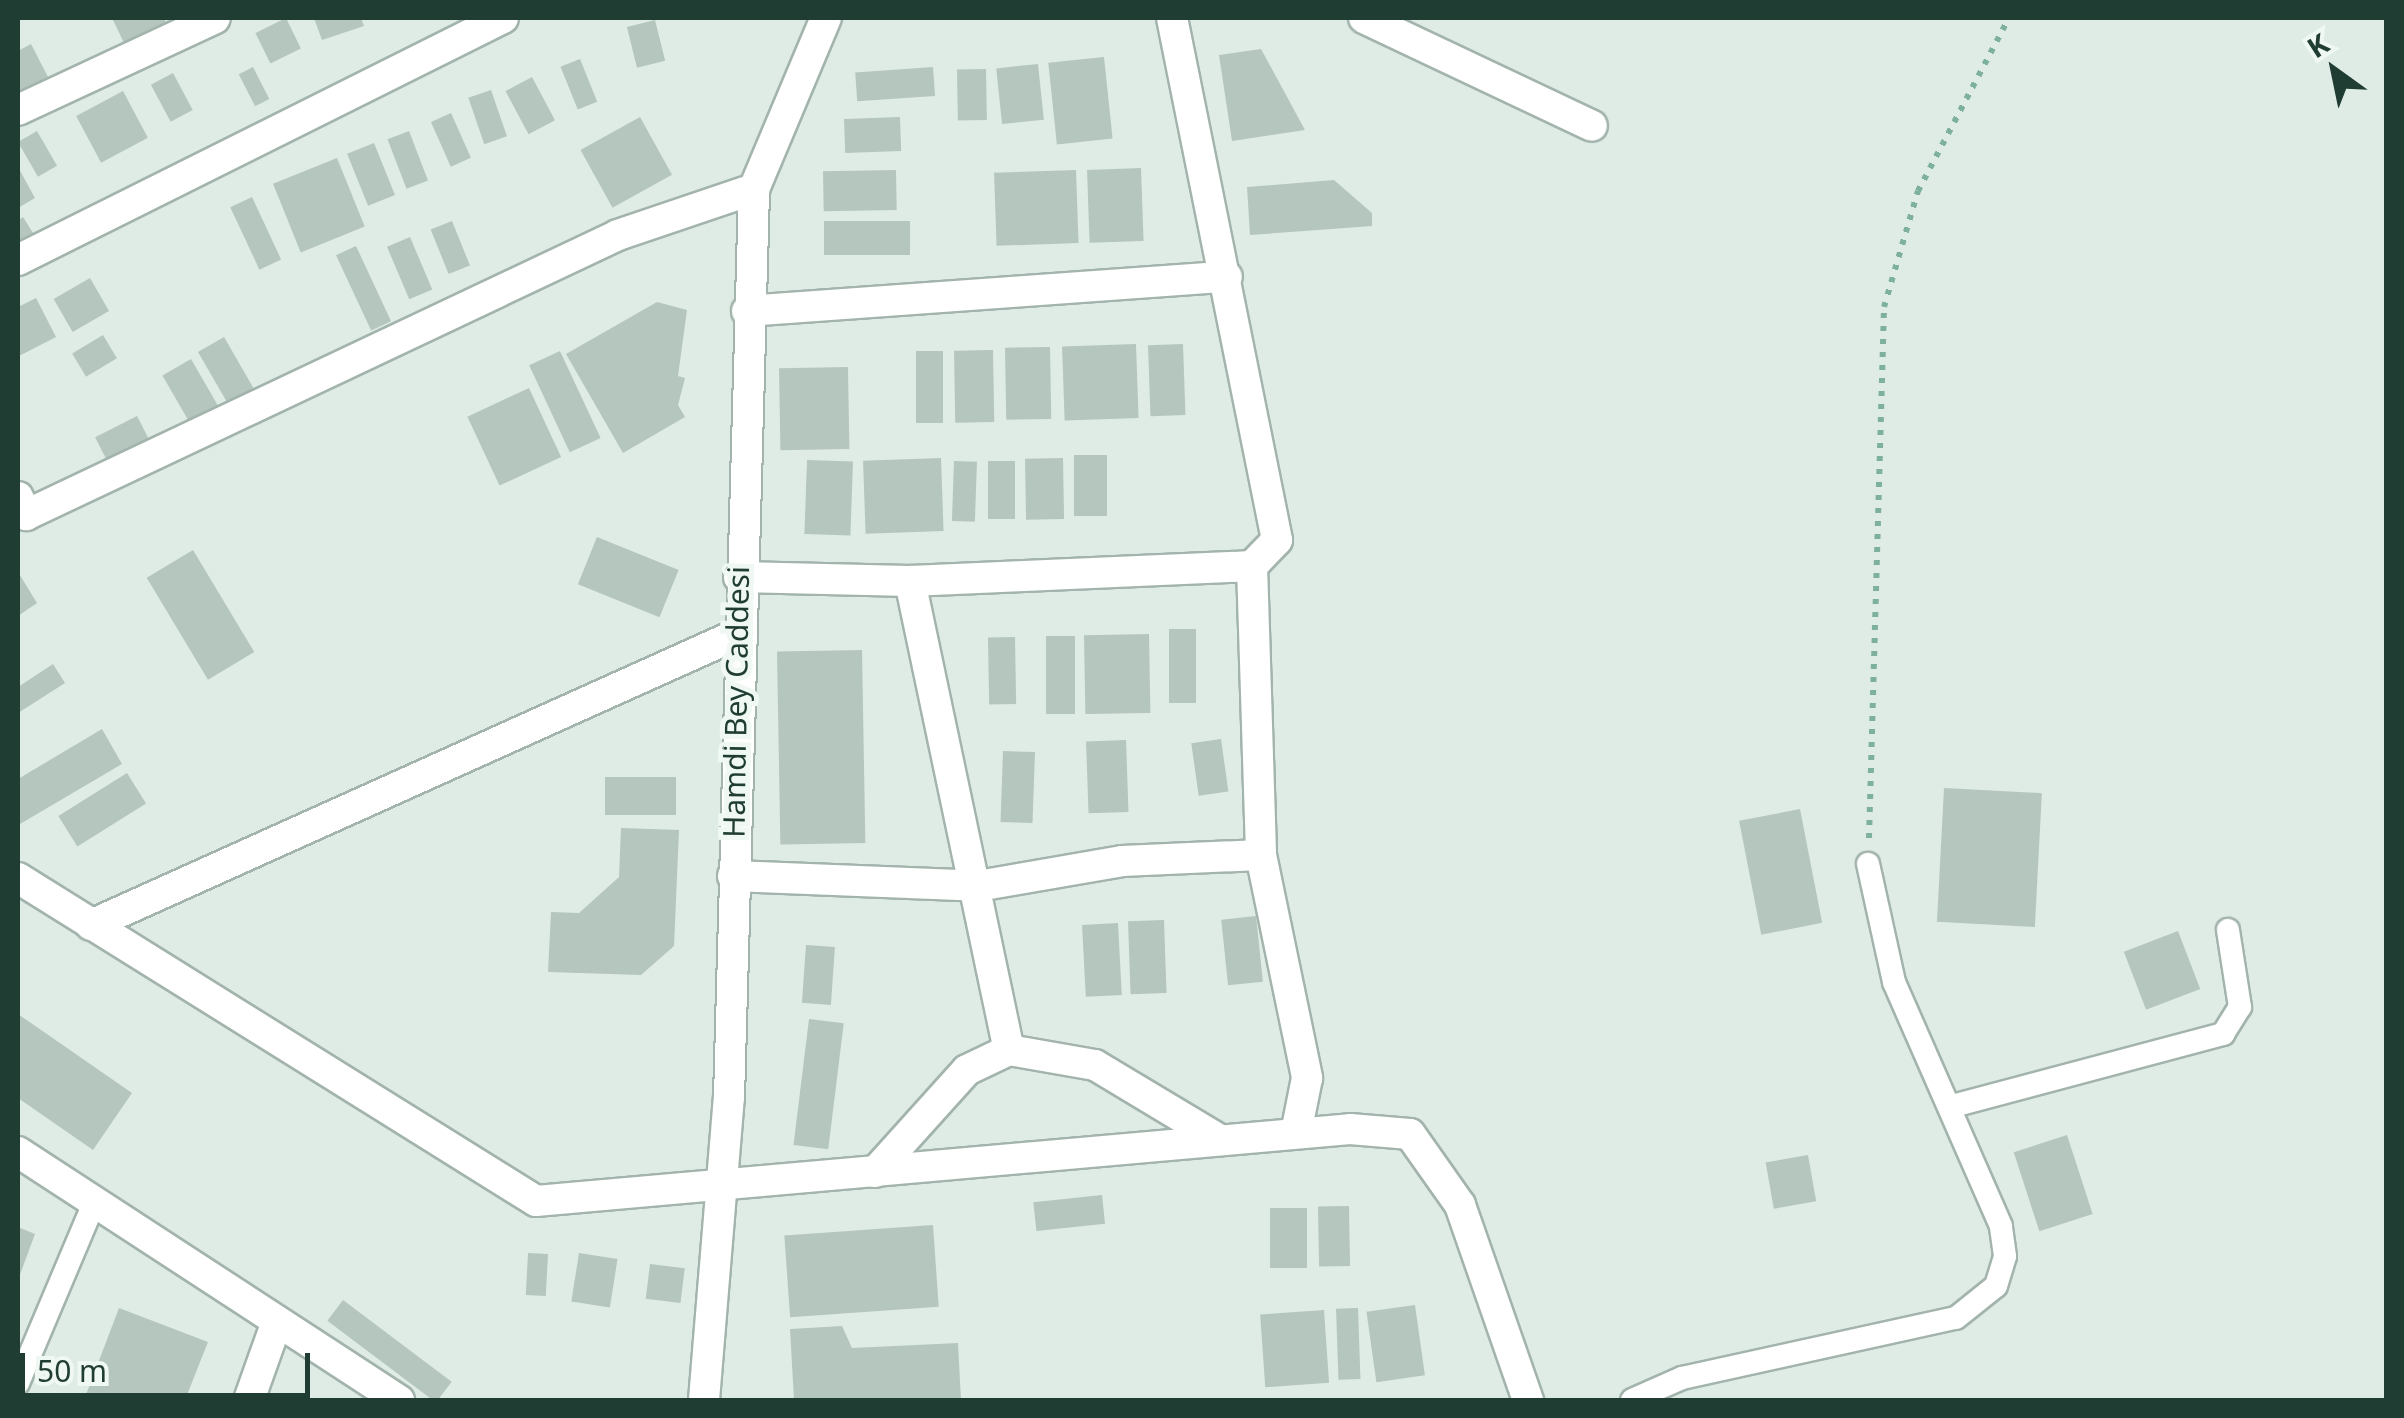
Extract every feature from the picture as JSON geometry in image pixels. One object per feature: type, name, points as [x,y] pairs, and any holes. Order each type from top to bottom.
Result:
[{"type":"street","points":[[18,110],[215,18]]},
{"type":"street","points":[[18,260],[503,18]]},
{"type":"street","name":"Hamdi Bey Caddesi","points":[[704,1400],[723,1186],[747,311],[754,189],[826,18]]},
{"type":"street","points":[[739,577],[910,581],[1252,566],[1277,540],[1172,18]]},
{"type":"street","points":[[1364,18],[1592,126]]},
{"type":"street","points":[[18,497],[26,515],[618,235],[754,189]]},
{"type":"street","points":[[747,311],[1227,277]]},
{"type":"street","points":[[1252,566],[1261,855],[1307,1078],[1296,1134]]},
{"type":"street","points":[[910,581],[978,886],[1009,1050]]},
{"type":"street","points":[[91,925],[738,634]]},
{"type":"street","points":[[733,876],[978,886],[1122,861],[1261,855]]},
{"type":"street","points":[[18,878],[536,1201],[1296,1134],[1410,1134],[1432,1155],[1460,1205],[1528,1400]]},
{"type":"street","points":[[875,1172],[967,1070],[1009,1050],[1094,1065],[1220,1140]]},
{"type":"street","points":[[18,1152],[276,1324],[399,1400]]},
{"type":"street","points":[[250,1400],[276,1324]]},
{"type":"lane","points":[[1632,1400],[1682,1378],[1956,1318],[1985,1300],[2002,1270],[2004,1240],[1894,982],[1868,864]]},
{"type":"lane","points":[[1949,1108],[2223,1034],[2240,1007],[2228,930]]},
{"type":"lane","points":[[18,1383],[94,1204]]},
{"type":"path","points":[[1868,864],[1886,293],[1918,191],[2009,18]]},
{"type":"building","points":[[112,18],[164,18],[168,27],[126,47]]},
{"type":"building","points":[[286,18],[301,49],[270,63],[255,33]]},
{"type":"building","points":[[314,18],[361,18],[364,26],[322,40]]},
{"type":"building","points":[[655,20],[665,61],[637,68],[627,27]]},
{"type":"building","points":[[31,44],[48,77],[18,94],[18,51]]},
{"type":"building","points":[[1261,49],[1305,130],[1232,141],[1219,55]]},
{"type":"building","points":[[1104,57],[1113,139],[1057,144],[1048,63]]},
{"type":"building","points":[[580,59],[597,102],[578,110],[561,67]]},
{"type":"building","points":[[1038,64],[1044,120],[1002,124],[996,68]]},
{"type":"building","points":[[253,67],[269,99],[255,106],[239,74]]},
{"type":"building","points":[[933,67],[935,96],[857,101],[855,72]]},
{"type":"building","points":[[986,69],[987,120],[958,120],[957,70]]},
{"type":"building","points":[[173,73],[193,110],[171,122],[151,85]]},
{"type":"building","points":[[532,77],[555,120],[529,134],[506,91]]},
{"type":"building","points":[[491,90],[507,136],[484,144],[468,98]]},
{"type":"building","points":[[123,91],[148,138],[101,163],[76,116]]},
{"type":"building","points":[[451,113],[471,158],[451,167],[431,122]]},
{"type":"building","points":[[640,117],[672,175],[613,208],[581,150]]},
{"type":"building","points":[[900,117],[901,151],[845,153],[844,119]]},
{"type":"building","points":[[37,131],[57,166],[38,177],[18,142]]},
{"type":"building","points":[[409,131],[428,180],[407,189],[388,139]]},
{"type":"building","points":[[374,143],[395,195],[368,206],[347,154]]},
{"type":"building","points":[[337,158],[365,227],[301,252],[273,184]]},
{"type":"building","points":[[18,167],[35,198],[18,208]]},
{"type":"building","points":[[1141,168],[1144,241],[1090,243],[1087,170]]},
{"type":"building","points":[[896,170],[897,210],[824,211],[823,171]]},
{"type":"building","points":[[1076,170],[1079,243],[997,246],[994,173]]},
{"type":"building","points":[[1334,180],[1372,213],[1372,226],[1250,235],[1247,187]]},
{"type":"building","points":[[252,197],[281,260],[259,270],[230,207]]},
{"type":"building","points":[[23,217],[33,233],[18,243],[18,221]]},
{"type":"building","points":[[452,221],[470,266],[449,274],[431,230]]},
{"type":"building","points":[[824,221],[910,221],[910,255],[824,255]]},
{"type":"building","points":[[410,237],[432,289],[409,299],[387,247]]},
{"type":"building","points":[[356,246],[391,321],[371,331],[336,255]]},
{"type":"building","points":[[90,278],[109,311],[73,332],[54,299]]},
{"type":"building","points":[[36,298],[56,337],[19,356],[18,307]]},
{"type":"building","points":[[657,302],[687,310],[678,376],[685,378],[678,405],[685,417],[623,453],[566,354]]},
{"type":"building","points":[[103,335],[117,358],[86,377],[72,354]]},
{"type":"building","points":[[224,337],[254,389],[228,404],[198,352]]},
{"type":"building","points":[[1136,344],[1139,418],[1065,421],[1062,347]]},
{"type":"building","points":[[1183,344],[1185,415],[1150,416],[1148,345]]},
{"type":"building","points":[[1050,347],[1051,419],[1006,420],[1005,348]]},
{"type":"building","points":[[993,350],[994,422],[955,423],[954,351]]},
{"type":"building","points":[[560,351],[601,438],[570,452],[529,365]]},
{"type":"building","points":[[916,351],[943,351],[943,423],[916,423]]},
{"type":"building","points":[[191,359],[219,407],[190,424],[162,376]]},
{"type":"building","points":[[848,367],[849,449],[780,450],[779,368]]},
{"type":"building","points":[[529,388],[561,457],[499,486],[467,417]]},
{"type":"building","points":[[137,416],[150,442],[108,463],[95,437]]},
{"type":"building","points":[[1074,455],[1107,455],[1107,516],[1074,516]]},
{"type":"building","points":[[941,458],[944,531],[866,534],[863,461]]},
{"type":"building","points":[[1063,458],[1064,519],[1026,520],[1025,459]]},
{"type":"building","points":[[807,460],[853,462],[850,536],[804,534]]},
{"type":"building","points":[[954,461],[977,462],[975,522],[952,521]]},
{"type":"building","points":[[988,461],[1015,461],[1015,519],[988,519]]},
{"type":"building","points":[[597,537],[679,570],[659,617],[578,584]]},
{"type":"building","points":[[193,550],[254,652],[208,680],[147,578]]},
{"type":"building","points":[[18,572],[37,603],[18,616]]},
{"type":"building","points":[[1169,629],[1196,629],[1196,703],[1169,703]]},
{"type":"building","points":[[1149,634],[1150,713],[1085,714],[1084,635]]},
{"type":"building","points":[[1046,636],[1075,636],[1075,714],[1046,714]]},
{"type":"building","points":[[988,637],[1015,637],[1016,704],[989,704]]},
{"type":"building","points":[[862,650],[865,843],[780,844],[777,651]]},
{"type":"building","points":[[53,664],[65,683],[18,713],[18,687]]},
{"type":"building","points":[[102,729],[122,764],[20,824],[18,779]]},
{"type":"building","points":[[1221,739],[1228,791],[1199,796],[1191,743]]},
{"type":"building","points":[[1126,740],[1129,812],[1089,813],[1086,741]]},
{"type":"building","points":[[1003,751],[1035,752],[1033,823],[1001,822]]},
{"type":"building","points":[[127,773],[146,804],[77,846],[58,816]]},
{"type":"building","points":[[605,777],[676,777],[676,815],[605,815]]},
{"type":"building","points":[[1944,788],[2042,793],[2035,927],[1937,922]]},
{"type":"building","points":[[1800,809],[1822,923],[1761,935],[1739,821]]},
{"type":"building","points":[[621,828],[679,830],[674,946],[641,975],[548,972],[551,912],[579,913],[619,877]]},
{"type":"building","points":[[1256,916],[1263,982],[1228,985],[1221,920]]},
{"type":"building","points":[[1164,920],[1167,993],[1131,994],[1128,921]]},
{"type":"building","points":[[1118,923],[1122,995],[1086,997],[1082,925]]},
{"type":"building","points":[[2178,931],[2200,989],[2146,1010],[2124,952]]},
{"type":"building","points":[[806,945],[835,947],[831,1005],[802,1003]]},
{"type":"building","points":[[18,1014],[132,1093],[93,1150],[18,1098]]},
{"type":"building","points":[[809,1019],[844,1023],[828,1149],[794,1145]]},
{"type":"building","points":[[2067,1135],[2093,1214],[2039,1231],[2014,1152]]},
{"type":"building","points":[[1808,1155],[1816,1201],[1774,1209],[1766,1162]]},
{"type":"building","points":[[1102,1195],[1105,1224],[1036,1231],[1033,1202]]},
{"type":"building","points":[[1349,1206],[1350,1266],[1319,1267],[1318,1207]]},
{"type":"building","points":[[1270,1208],[1307,1208],[1307,1268],[1270,1268]]},
{"type":"building","points":[[933,1225],[939,1307],[790,1317],[784,1235]]},
{"type":"building","points":[[18,1227],[35,1234],[18,1280]]},
{"type":"building","points":[[528,1253],[548,1254],[546,1296],[526,1295]]},
{"type":"building","points":[[579,1253],[618,1259],[610,1307],[571,1301]]},
{"type":"building","points":[[650,1264],[685,1268],[680,1303],[646,1299]]},
{"type":"building","points":[[343,1300],[452,1382],[438,1400],[433,1400],[327,1321]]},
{"type":"building","points":[[1415,1305],[1425,1375],[1376,1382],[1366,1312]]},
{"type":"building","points":[[119,1308],[208,1342],[185,1400],[84,1400]]},
{"type":"building","points":[[1358,1308],[1360,1379],[1338,1380],[1336,1309]]},
{"type":"building","points":[[1324,1310],[1329,1383],[1265,1387],[1260,1314]]},
{"type":"building","points":[[842,1326],[852,1348],[958,1343],[961,1400],[794,1400],[790,1329]]}]
